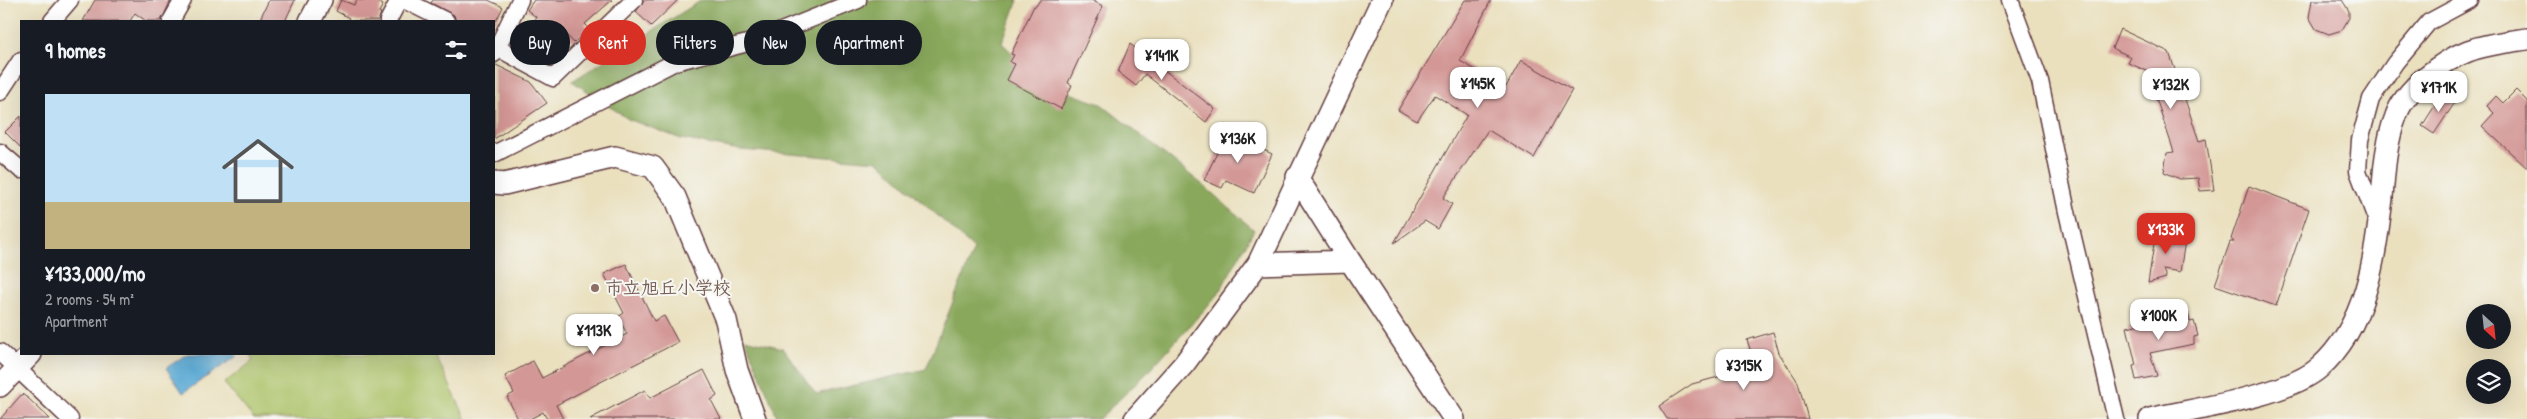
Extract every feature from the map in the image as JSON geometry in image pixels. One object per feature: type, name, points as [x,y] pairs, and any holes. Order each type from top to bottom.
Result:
[{"type":"street","points":[[53,20],[70,0]]},
{"type":"street","points":[[172,20],[183,0]]},
{"type":"street","points":[[311,20],[321,0]]},
{"type":"street","points":[[389,20],[399,0]]},
{"type":"street","points":[[404,0],[444,20]]},
{"type":"street","points":[[520,0],[495,49],[553,78],[634,0]]},
{"type":"street","points":[[495,153],[675,62],[759,40],[858,0]]},
{"type":"street","points":[[1136,419],[1184,364],[1258,264],[1297,177],[1382,0]]},
{"type":"street","points":[[2010,0],[2040,81],[2067,212],[2116,419]]},
{"type":"street","points":[[2378,226],[2358,172],[2360,140],[2371,99],[2395,63],[2429,22],[2470,0]]},
{"type":"street","points":[[2150,419],[2262,394],[2298,382],[2319,368],[2347,336],[2364,297],[2378,226],[2386,155],[2396,114],[2424,78],[2448,61],[2487,45],[2527,39]]},
{"type":"street","points":[[0,92],[20,62]]},
{"type":"street","points":[[0,152],[20,169]]},
{"type":"street","points":[[495,183],[504,184],[615,157],[653,167],[675,197],[726,320],[737,370],[755,419]]},
{"type":"street","points":[[1297,177],[1454,419]]},
{"type":"street","points":[[1258,264],[1350,261]]},
{"type":"street","points":[[0,352],[24,361],[61,416]]},
{"type":"street","points":[[0,386],[24,361]]},
{"type":"green space","points":[[702,0],[1018,0],[1002,43],[1044,84],[1101,104],[1203,185],[1254,230],[1217,296],[1145,375],[1099,419],[778,419],[745,339],[783,348],[816,394],[926,369],[974,249],[878,161],[740,150],[681,139],[628,119],[572,81],[598,65],[646,65],[646,35],[656,29],[656,65],[734,65],[734,20],[670,20]]},
{"type":"green space","points":[[250,355],[435,355],[466,419],[254,419],[224,383],[253,361]]},
{"type":"water","points":[[186,355],[237,356],[183,393],[166,368]]},
{"type":"building","points":[[95,0],[171,0],[161,20],[145,20],[135,13],[131,20],[84,20]]},
{"type":"building","points":[[269,0],[295,0],[285,20],[259,20]]},
{"type":"building","points":[[341,0],[354,5],[357,0],[375,0],[383,5],[379,12],[381,13],[378,20],[348,20],[349,18],[336,11]]},
{"type":"building","points":[[433,0],[488,0],[503,7],[496,21],[456,20],[454,15],[431,3]]},
{"type":"building","points":[[534,0],[612,0],[590,20],[580,20],[580,37],[574,43],[570,39],[570,20],[535,20],[536,17],[527,10]]},
{"type":"building","points":[[644,0],[678,0],[651,26],[636,12]]},
{"type":"building","points":[[1040,0],[1091,0],[1103,6],[1068,83],[1072,85],[1061,109],[1007,80],[1015,64],[1010,62],[1014,55],[1011,54],[1034,6]]},
{"type":"building","points":[[1465,0],[1491,0],[1460,61],[1506,87],[1521,60],[1572,90],[1534,158],[1488,130],[1443,198],[1452,204],[1438,229],[1425,221],[1394,243],[1467,115],[1435,95],[1417,121],[1398,110]]},
{"type":"building","points":[[2312,0],[2342,0],[2349,11],[2349,18],[2342,30],[2329,34],[2316,29],[2309,17]]},
{"type":"building","points":[[2120,29],[2169,52],[2199,141],[2206,139],[2214,190],[2200,191],[2198,178],[2180,179],[2164,172],[2167,153],[2174,152],[2147,71],[2128,63],[2131,57],[2112,48]]},
{"type":"building","points":[[1130,44],[1215,109],[1206,122],[1145,74],[1136,86],[1118,72]]},
{"type":"building","points":[[495,64],[531,82],[547,103],[495,138]]},
{"type":"building","points":[[2516,90],[2527,101],[2527,168],[2482,126],[2494,113],[2487,106],[2496,96],[2503,103]]},
{"type":"building","points":[[2443,93],[2456,101],[2434,134],[2422,126]]},
{"type":"building","points":[[20,117],[20,147],[5,132]]},
{"type":"building","points":[[1227,132],[1272,154],[1254,193],[1226,180],[1222,188],[1204,180]]},
{"type":"building","points":[[2249,186],[2309,209],[2276,306],[2215,285],[2230,242],[2234,242],[2231,239]]},
{"type":"building","points":[[2156,231],[2186,235],[2180,272],[2163,269],[2166,278],[2148,283]]},
{"type":"building","points":[[626,264],[654,321],[664,316],[678,342],[556,405],[563,419],[547,419],[543,412],[530,419],[518,419],[507,397],[514,393],[505,376],[533,361],[542,378],[627,334],[618,317],[624,313],[604,274]]},
{"type":"building","points":[[2188,313],[2190,322],[2194,321],[2198,336],[2194,337],[2194,344],[2150,353],[2157,376],[2136,380],[2133,366],[2136,365],[2127,327]]},
{"type":"building","points":[[1773,332],[1779,353],[1798,382],[1808,419],[1667,419],[1659,406],[1692,384],[1756,367],[1747,340]]},
{"type":"building","points":[[704,370],[717,396],[711,400],[721,419],[590,419],[645,390],[650,398]]},
{"type":"building","points":[[22,394],[29,399],[50,419],[0,419]]},
{"type":"place","name":"市立旭丘小学校","points":[[595,288]]}]
